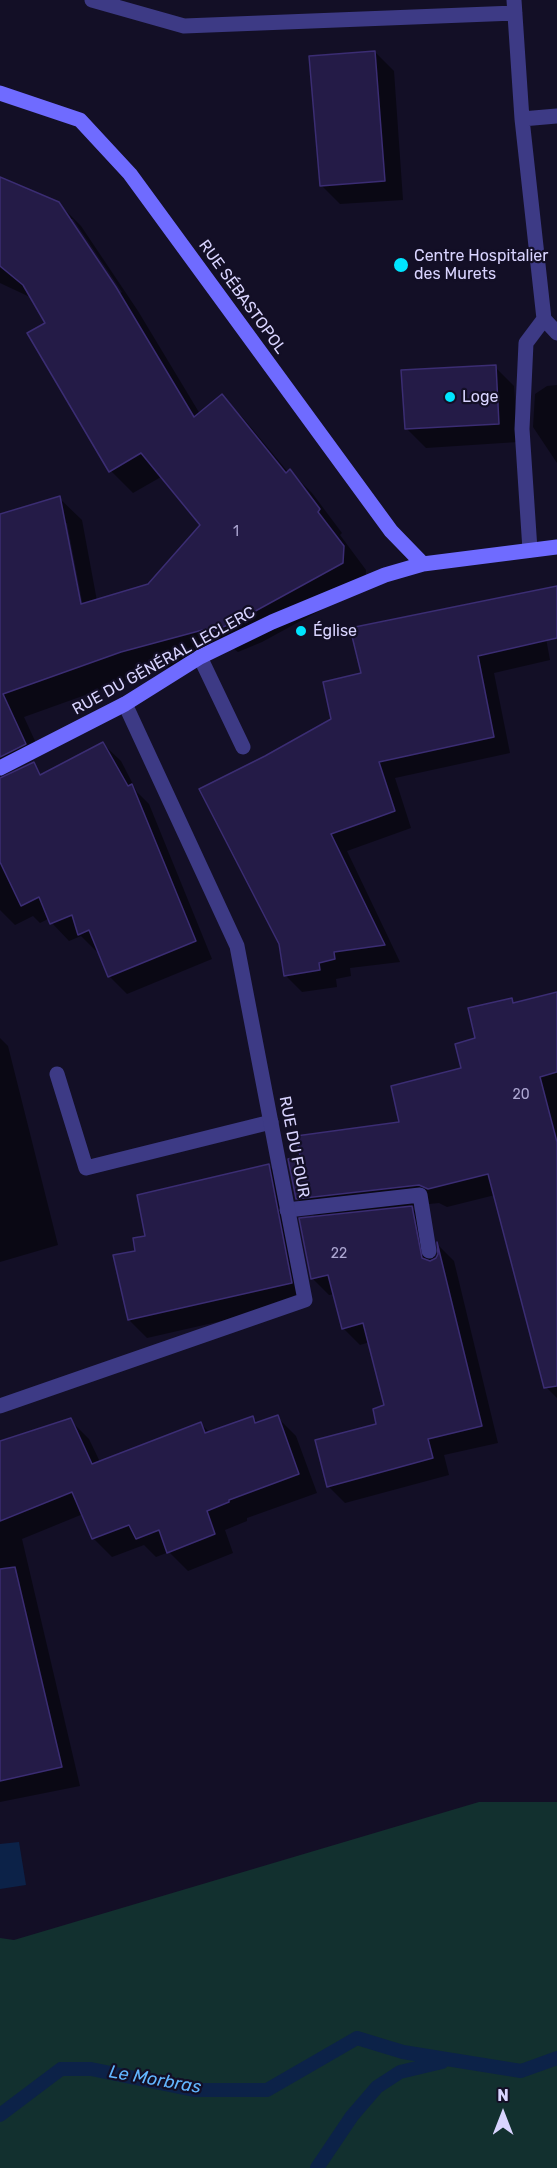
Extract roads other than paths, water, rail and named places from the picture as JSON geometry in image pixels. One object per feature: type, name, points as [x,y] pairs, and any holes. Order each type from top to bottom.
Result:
[{"type":"main road","name":"RUE SÉBASTOPOL","points":[[0,93],[80,120],[130,174],[391,531],[423,564]]},
{"type":"main road","name":"RUE DU GÉNÉRAL LECLERC","points":[[0,768],[125,704],[200,657],[272,622],[385,575],[423,564],[557,547]]},
{"type":"street","points":[[92,0],[184,26],[514,7],[522,119],[544,319],[557,333]]},
{"type":"street","points":[[522,119],[557,117]]},
{"type":"street","points":[[530,550],[522,429],[526,343],[544,319]]},
{"type":"street","points":[[200,657],[243,747]]},
{"type":"street","name":"RUE DU FOUR","points":[[0,1406],[305,1300],[237,946],[125,704]]},
{"type":"street","points":[[57,1074],[86,1168],[271,1122]]},
{"type":"street","points":[[287,1210],[420,1195],[429,1251]]},
{"type":"water","points":[[19,1842],[26,1885],[0,1889],[0,1844]]},
{"type":"waterway","name":"Le Morbras","points":[[0,2115],[61,2069],[91,2069],[194,2090],[267,2090],[357,2038],[403,2052],[521,2071],[557,2058]]},
{"type":"waterway","name":"Le Morbras","points":[[317,2168],[352,2116],[377,2087],[400,2072],[442,2062]]},
{"type":"place","name":"Centre Hospitalier des Murets","points":[[401,265]]},
{"type":"place","name":"Loge","points":[[450,397]]},
{"type":"place","name":"Église","points":[[301,631]]}]
